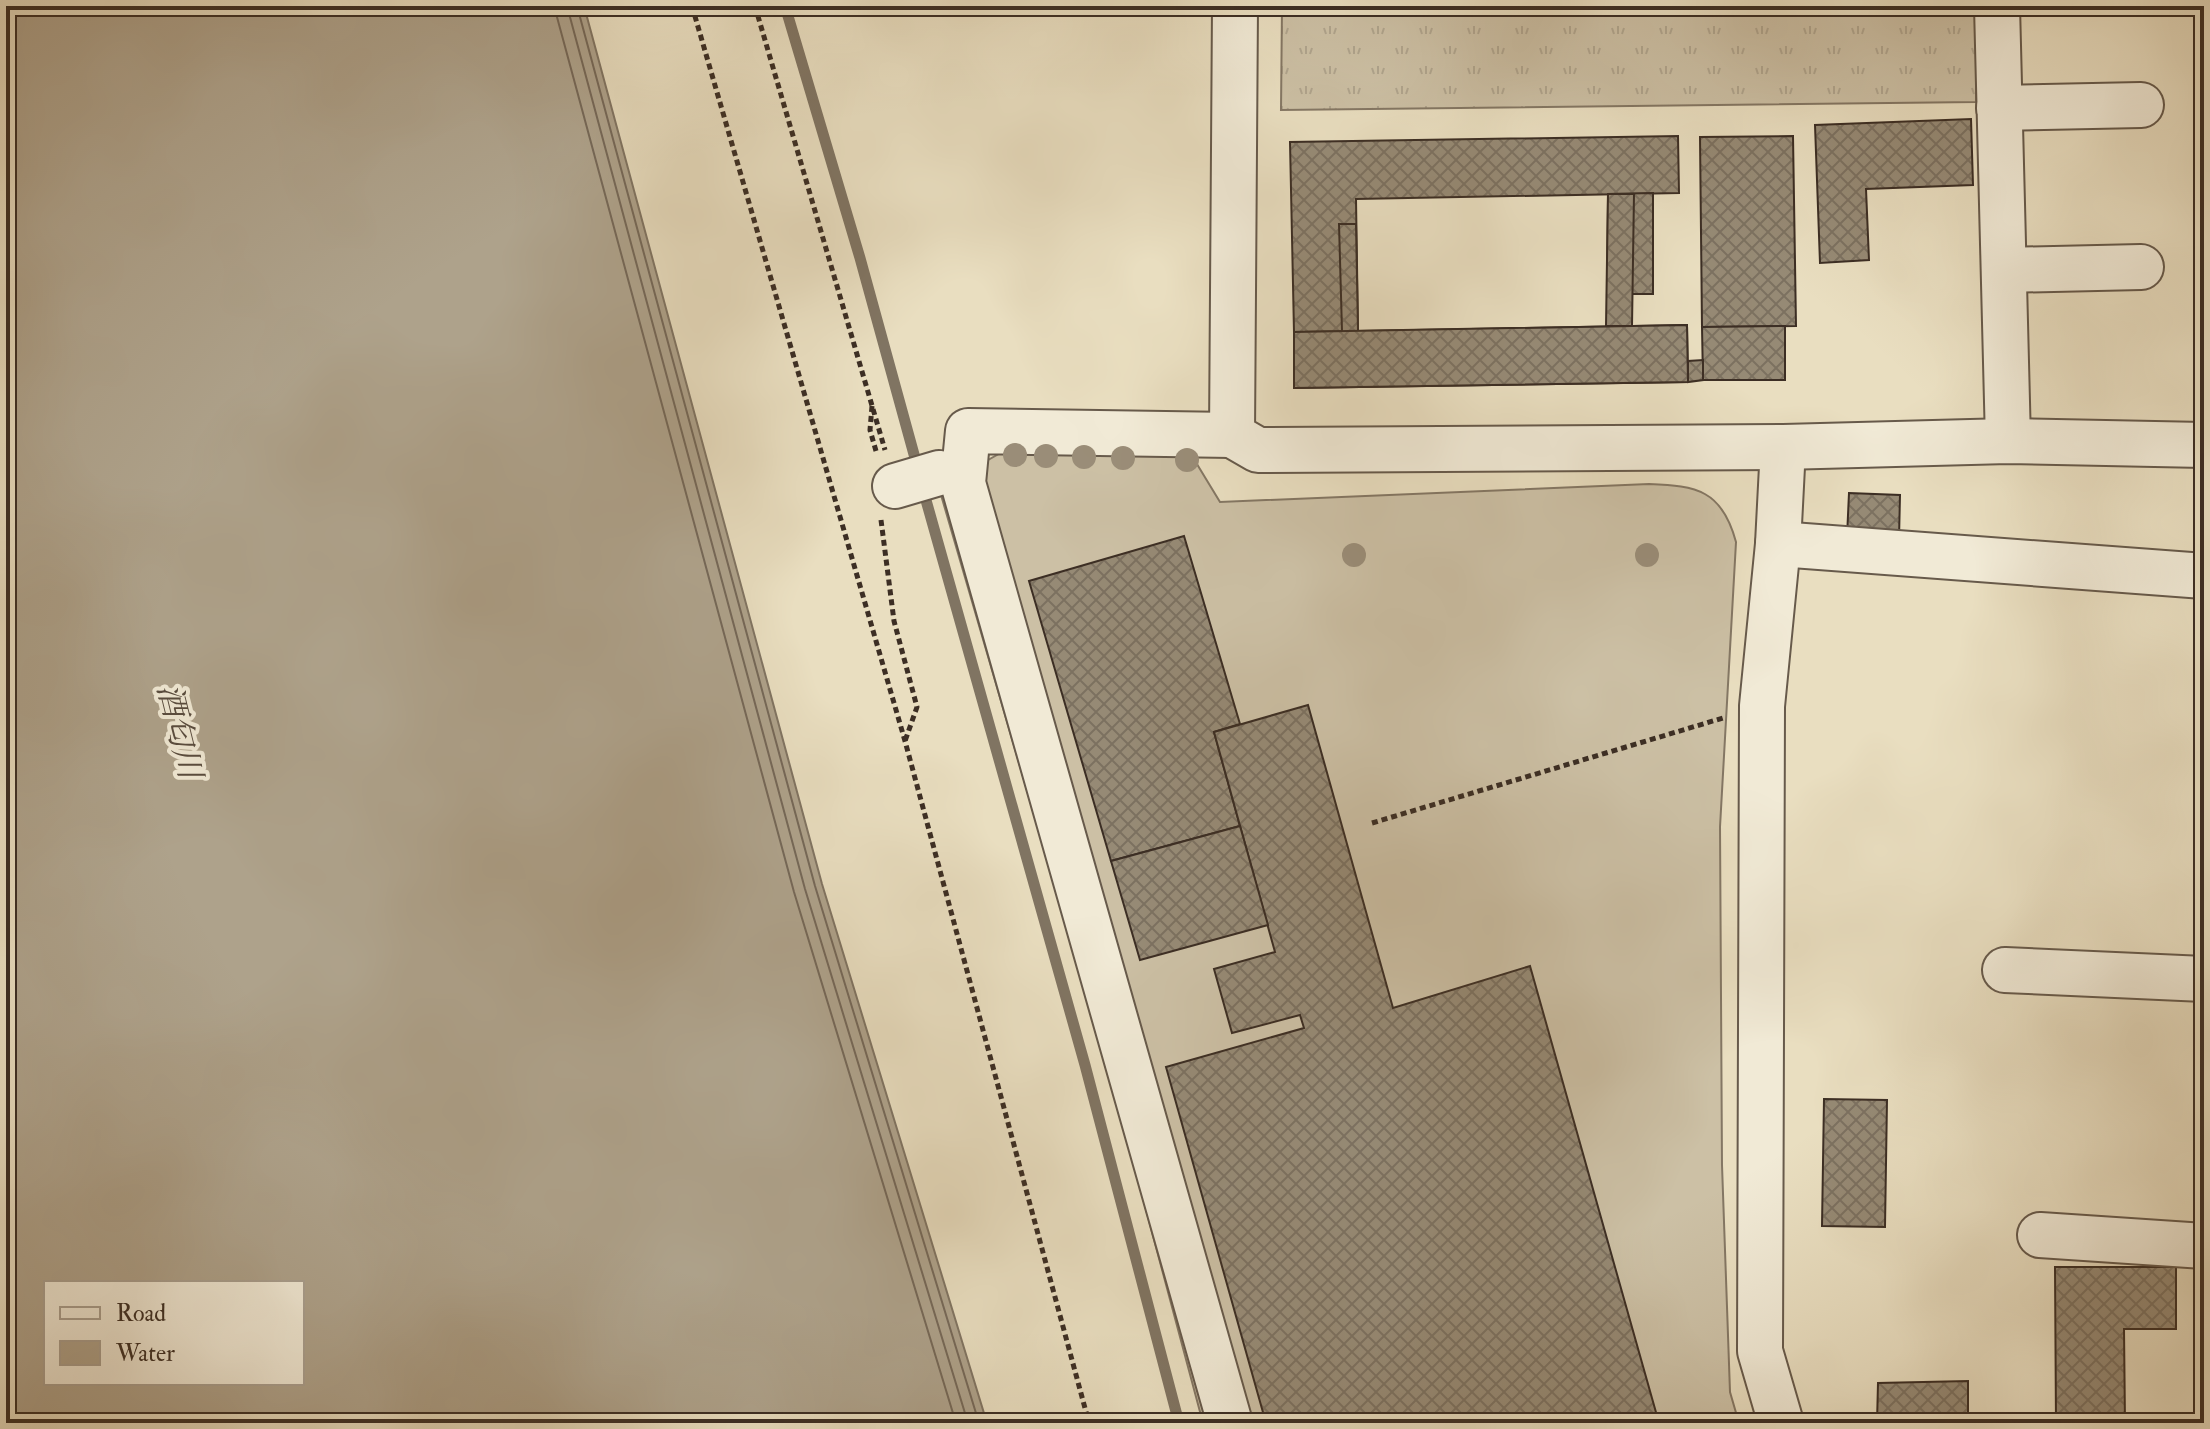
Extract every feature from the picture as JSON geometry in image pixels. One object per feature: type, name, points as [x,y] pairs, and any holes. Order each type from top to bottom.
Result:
[{"type":"street","points":[[1232,435],[1235,6]]},
{"type":"street","points":[[1997,6],[2008,441]]},
{"type":"street","points":[[1999,108],[2141,105]]},
{"type":"street","points":[[2004,270],[2141,267]]},
{"type":"street","points":[[1230,1423],[963,483],[968,431],[1232,435],[1258,450],[1783,447],[2008,441],[2204,445]]},
{"type":"street","points":[[1781,1423],[1760,1351],[1762,706],[1778,544],[1783,447]]},
{"type":"street","points":[[886,490],[939,473]]},
{"type":"street","points":[[1778,544],[2204,576]]},
{"type":"street","points":[[2005,970],[2204,979]]},
{"type":"street","points":[[2040,1235],[2204,1246]]},
{"type":"path","points":[[692,6],[905,741],[1089,1423]]},
{"type":"path","points":[[755,6],[872,401],[886,490],[894,621],[917,707],[905,741]]},
{"type":"path","points":[[872,401],[870,430],[886,490]]},
{"type":"path","points":[[1372,823],[1762,706]]},
{"type":"green space","points":[[1282,6],[1976,6],[1976,102],[1281,110]]},
{"type":"green space","points":[[1011,447],[1189,451],[1220,502],[1649,484],[1681,487],[1705,494],[1723,511],[1736,542],[1720,827],[1722,1165],[1730,1392],[1739,1423],[1203,1423],[1113,1086],[939,488]]},
{"type":"water","name":"酒匂川","points":[[6,6],[584,6],[822,884],[987,1423],[6,1423]]},
{"type":"building","points":[[1952,6],[1988,6],[1988,10],[1952,11]]},
{"type":"building","points":[[1971,119],[1973,185],[1866,189],[1869,260],[1820,263],[1815,125]]},
{"type":"building","points":[[1678,136],[1679,193],[1356,199],[1358,331],[1294,332],[1290,142]]},
{"type":"building","points":[[1793,136],[1796,326],[1702,327],[1700,137]]},
{"type":"building","points":[[1653,193],[1653,294],[1607,294],[1608,194]]},
{"type":"building","points":[[1608,194],[1634,194],[1632,326],[1606,326]]},
{"type":"building","points":[[1339,224],[1356,224],[1358,331],[1687,325],[1688,382],[1294,388],[1294,367],[1343,367]]},
{"type":"building","points":[[1687,325],[1688,382],[1294,388],[1294,332]]},
{"type":"building","points":[[1785,326],[1785,380],[1703,380],[1702,327]]},
{"type":"building","points":[[1703,360],[1703,380],[1688,382],[1688,361]]},
{"type":"building","points":[[1849,493],[1900,495],[1899,539],[1847,537]]},
{"type":"building","points":[[1184,536],[1240,724],[1214,732],[1240,826],[1111,861],[1029,581]]},
{"type":"building","points":[[1308,705],[1393,1008],[1530,966],[1659,1423],[1266,1423],[1166,1067],[1304,1028],[1300,1015],[1232,1033],[1214,969],[1275,952],[1214,732]]},
{"type":"building","points":[[1240,826],[1268,925],[1140,960],[1111,861]]},
{"type":"building","points":[[1824,1099],[1887,1100],[1885,1227],[1822,1226]]},
{"type":"building","points":[[2055,1267],[2176,1267],[2176,1329],[2124,1329],[2125,1423],[2056,1423]]},
{"type":"building","points":[[1968,1381],[1968,1422],[1877,1423],[1878,1383]]},
{"type":"waterway","points":[[785,6],[860,258],[918,469]]},
{"type":"waterway","points":[[922,486],[1085,1065],[1179,1423]]}]
